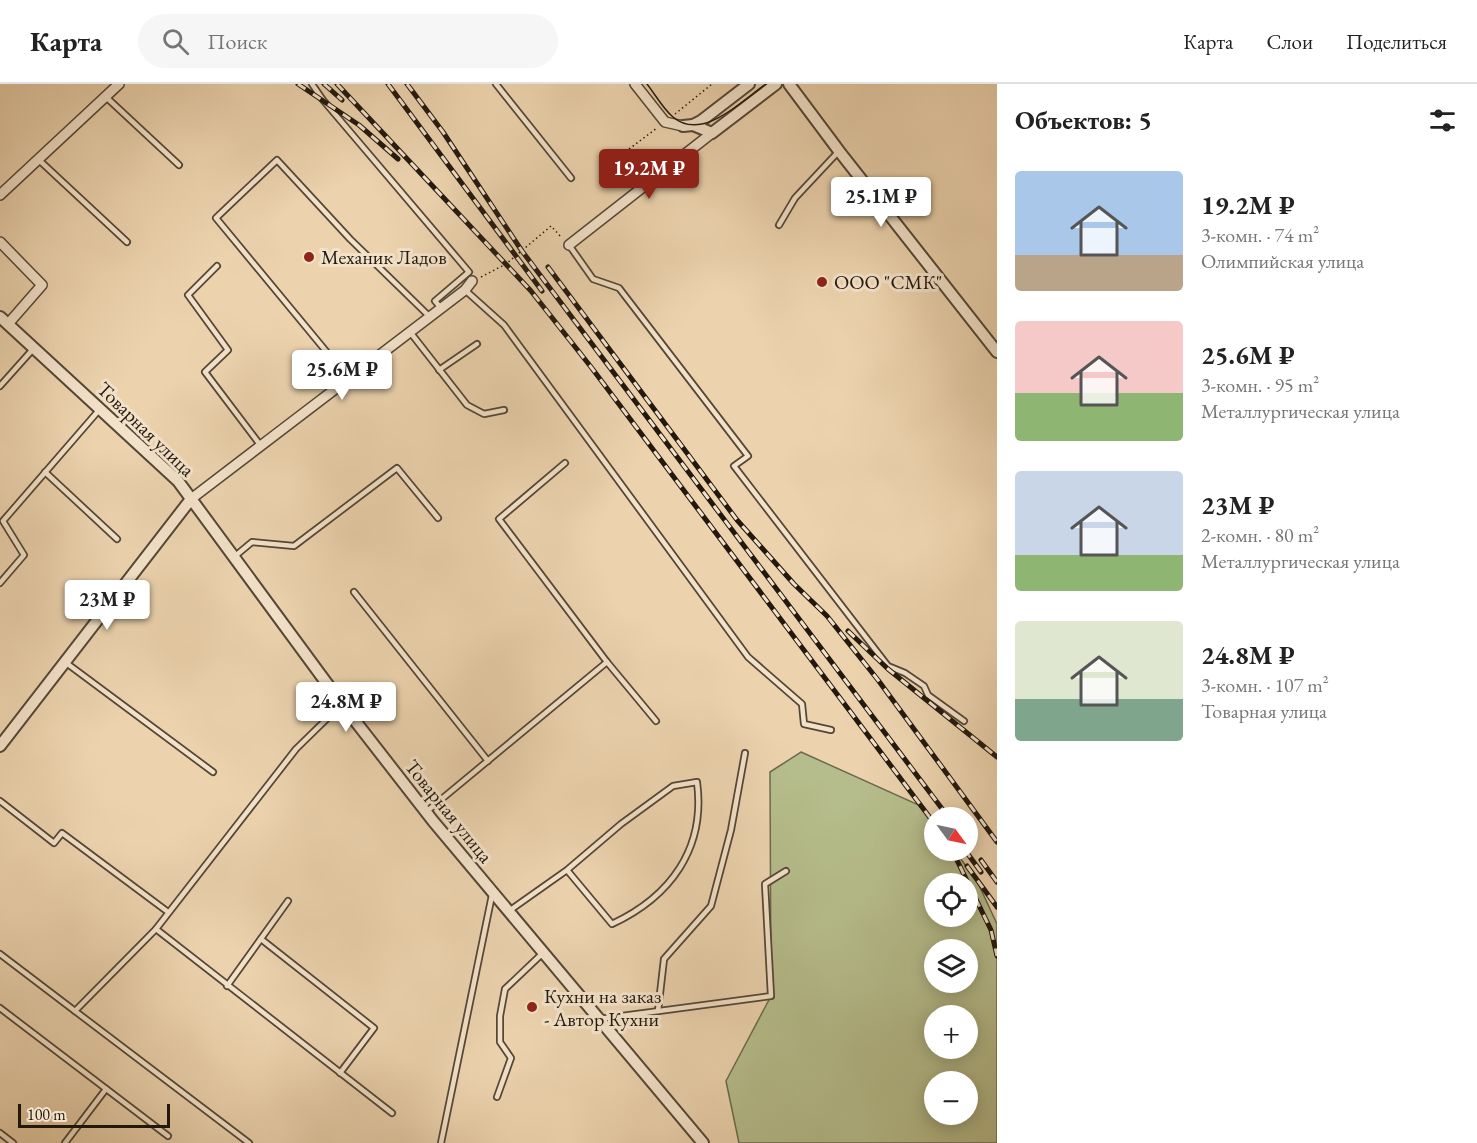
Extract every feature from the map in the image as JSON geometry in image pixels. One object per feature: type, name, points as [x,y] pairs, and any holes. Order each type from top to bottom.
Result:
[{"type":"street","points":[[0,195],[119,84]]},
{"type":"street","points":[[635,84],[665,122],[712,133]]},
{"type":"street","points":[[688,126],[701,121],[749,84]]},
{"type":"street","points":[[569,245],[776,84]]},
{"type":"street","points":[[789,84],[839,152],[997,352]]},
{"type":"street","points":[[0,242],[42,285],[4,320]]},
{"type":"street","points":[[0,746],[191,499],[465,290],[472,281]]},
{"type":"street","name":"Товарная улица","points":[[4,320],[178,482],[342,704],[426,812],[703,1143]]},
{"type":"lane","points":[[312,84],[323,100],[469,272],[435,301],[441,308]]},
{"type":"lane","points":[[496,84],[571,177]]},
{"type":"lane","points":[[106,97],[179,165]]},
{"type":"lane","points":[[779,225],[795,198],[839,152]]},
{"type":"lane","points":[[39,160],[127,242]]},
{"type":"lane","points":[[349,379],[216,218],[277,160],[350,239],[430,317]]},
{"type":"lane","points":[[569,245],[592,279],[620,288],[748,456],[734,466],[888,666],[905,673],[924,686],[928,695],[964,721]]},
{"type":"lane","points":[[217,266],[188,295],[228,350],[205,372],[261,446]]},
{"type":"lane","points":[[465,290],[504,325],[748,657],[802,704],[804,724],[831,730]]},
{"type":"lane","points":[[410,332],[467,405],[484,414],[504,410]]},
{"type":"lane","points":[[439,370],[477,344]]},
{"type":"lane","points":[[0,386],[34,348]]},
{"type":"lane","points":[[0,583],[24,555],[2,521],[100,409]]},
{"type":"lane","points":[[565,463],[499,519],[607,662],[656,722]]},
{"type":"lane","points":[[234,557],[252,542],[294,546],[398,468],[438,518]]},
{"type":"lane","points":[[45,472],[117,539]]},
{"type":"lane","points":[[354,592],[488,761]]},
{"type":"lane","points":[[65,662],[213,772]]},
{"type":"lane","points":[[426,812],[607,662]]},
{"type":"lane","points":[[75,1011],[156,929],[296,749],[342,704]]},
{"type":"lane","points":[[658,1011],[664,959],[711,906],[730,830],[745,753]]},
{"type":"lane","points":[[509,911],[567,870],[621,824],[673,786],[697,782],[699,797],[696,825],[685,861],[667,886],[630,916],[612,924],[567,870]]},
{"type":"lane","points":[[0,801],[54,843],[62,833],[168,912]]},
{"type":"lane","points":[[599,1019],[771,996],[765,884],[786,871]]},
{"type":"lane","points":[[441,1143],[492,892]]},
{"type":"lane","points":[[227,986],[288,901]]},
{"type":"lane","points":[[156,929],[392,1113]]},
{"type":"lane","points":[[261,939],[374,1028],[340,1073]]},
{"type":"lane","points":[[496,1097],[510,1058],[500,1042],[500,1016],[505,989],[544,952]]},
{"type":"lane","points":[[0,954],[249,1143]]},
{"type":"lane","points":[[0,1008],[168,1136]]},
{"type":"lane","points":[[65,1143],[106,1089]]},
{"type":"lane","points":[[0,1133],[13,1143]]},
{"type":"path","points":[[472,281],[506,264],[551,226],[569,245]]},
{"type":"green space","points":[[801,752],[921,806],[924,810],[924,861],[962,861],[971,873],[924,873],[924,927],[978,927],[978,883],[997,924],[997,1143],[739,1143],[726,1081],[771,996],[770,772]]},
{"type":"tram line","points":[[647,84],[662,106],[673,117],[684,123],[696,125],[709,122],[734,109],[766,84]]},
{"type":"railway","points":[[298,84],[359,125],[398,159]]},
{"type":"railway","points":[[324,84],[342,100]]},
{"type":"railway","points":[[337,84],[531,291],[591,367],[924,810]]},
{"type":"railway","points":[[388,84],[542,291]]},
{"type":"railway","points":[[407,84],[443,132],[522,251],[941,807]]},
{"type":"railway","points":[[548,267],[737,520],[794,584],[827,616],[878,680],[997,842]]},
{"type":"railway","points":[[848,631],[888,669],[997,757]]},
{"type":"railway","points":[[981,860],[997,882]]},
{"type":"railway","points":[[957,861],[991,930],[997,956]]},
{"type":"railway","points":[[973,861],[981,872]]},
{"type":"railway","points":[[967,866],[997,907]]},
{"type":"place","name":"Механик Ладов","points":[[309,257]]},
{"type":"place","name":"ООО \"СМК\"","points":[[822,282]]},
{"type":"place","name":"Кухни на заказ - Автор Кухни","points":[[532,1007]]}]
